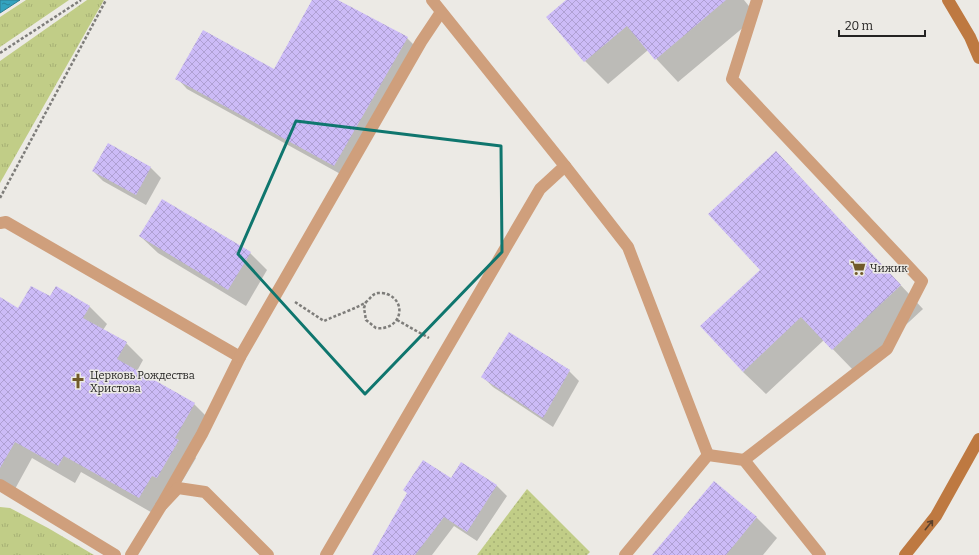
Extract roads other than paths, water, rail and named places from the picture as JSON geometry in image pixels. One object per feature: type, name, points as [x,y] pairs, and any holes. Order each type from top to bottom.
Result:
[{"type":"street","points":[[948,0],[970,37],[979,58]]},
{"type":"street","points":[[905,555],[936,516],[979,439]]},
{"type":"lane","points":[[432,0],[628,247],[708,455]]},
{"type":"lane","points":[[744,460],[888,349],[922,281],[732,79],[757,0]]},
{"type":"lane","points":[[131,555],[202,434],[240,357],[421,42],[441,12]]},
{"type":"lane","points":[[326,555],[540,189],[565,166]]},
{"type":"lane","points":[[0,223],[6,222],[240,357]]},
{"type":"lane","points":[[708,455],[744,460],[820,555]]},
{"type":"lane","points":[[625,555],[708,455]]},
{"type":"lane","points":[[0,485],[115,555]]},
{"type":"lane","points":[[161,506],[178,488],[205,492],[268,555]]},
{"type":"water","points":[[0,0],[20,0],[0,13]]},
{"type":"place","name":"Чижик","points":[[858,268]]},
{"type":"place","name":"Церковь Рождества Христова","points":[[78,381]]}]
